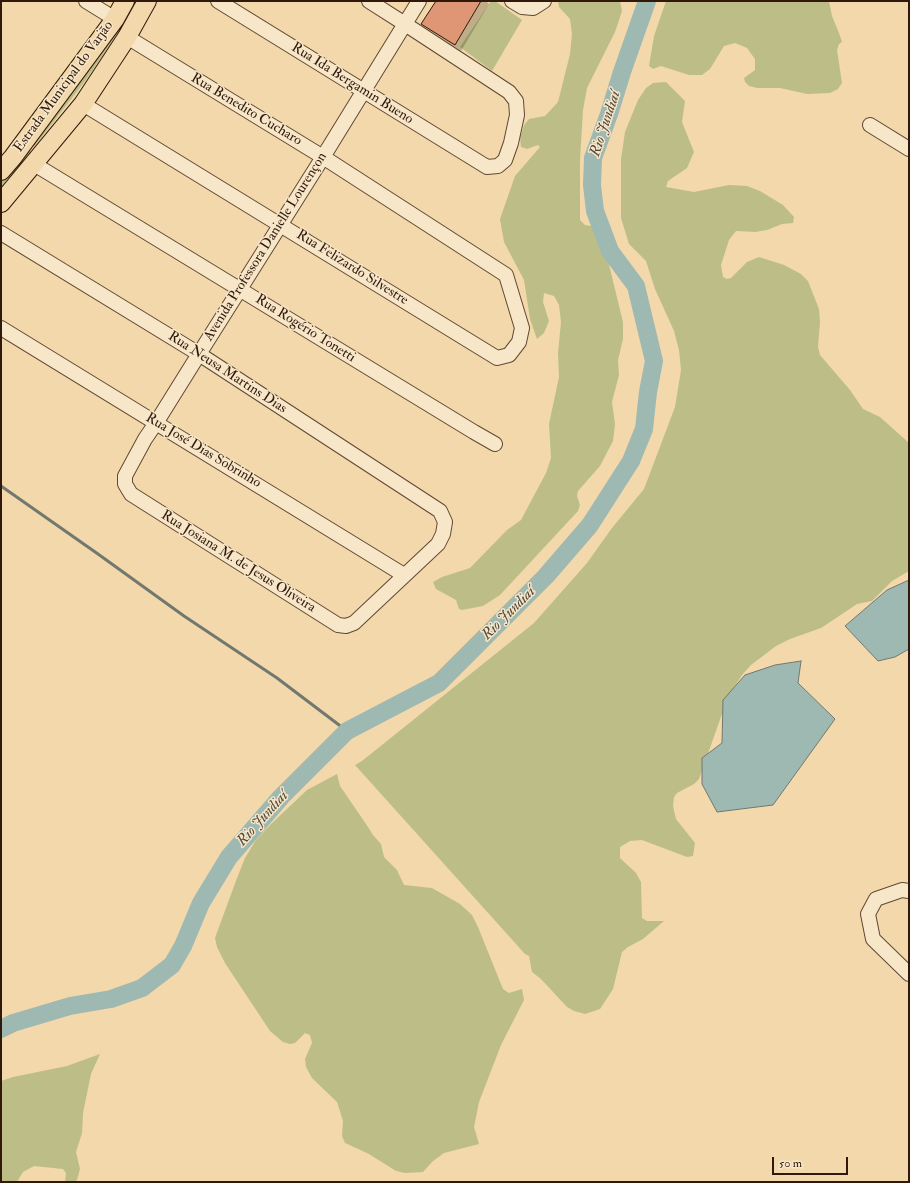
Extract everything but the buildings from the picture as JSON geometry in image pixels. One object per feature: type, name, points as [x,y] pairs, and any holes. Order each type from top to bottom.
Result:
[{"type":"main road","name":"Estrada Municipal do Varjão","points":[[1,172],[115,19],[125,1]]},
{"type":"main road","points":[[1,203],[83,104],[127,37],[147,1]]},
{"type":"street","points":[[86,1],[115,19]]},
{"type":"street","name":"Rua Ida Bergamin Bueno","points":[[218,1],[487,167],[498,166],[505,160],[511,143],[517,115],[516,101],[509,92],[405,24]]},
{"type":"street","points":[[369,1],[405,24]]},
{"type":"street","name":"Avenida Professora Danielle Lourençon","points":[[131,494],[125,484],[124,476],[145,439],[324,157],[419,1]]},
{"type":"street","points":[[517,4],[533,8],[544,1]]},
{"type":"street","name":"Rua Benedito Cucharo","points":[[127,37],[324,157],[506,275],[522,328],[519,342],[509,355],[497,358]]},
{"type":"street","name":"Rua Felizardo Silvestre","points":[[83,104],[281,224],[497,358]]},
{"type":"street","points":[[870,126],[909,149]]},
{"type":"street","name":"Rua Rogério Tonetti","points":[[34,164],[495,444]]},
{"type":"street","name":"Rua Neusa Martins Dias","points":[[1,233],[199,354],[440,511],[444,522],[443,534],[438,544],[404,574]]},
{"type":"street","name":"Rua José Dias Sobrinho","points":[[1,328],[404,574]]},
{"type":"street","name":"Rua Josiana M. de Jesus Oliveira","points":[[131,494],[338,625],[346,626],[354,623],[404,574]]},
{"type":"street","points":[[909,891],[902,890],[876,899],[868,914],[873,939],[909,974]]},
{"type":"green space","points":[[130,1],[136,1],[121,28],[86,80],[34,147],[31,140]]},
{"type":"green space","points":[[491,1],[495,1],[522,20],[492,71],[460,47]]},
{"type":"green space","points":[[558,1],[620,1],[622,11],[615,32],[587,88],[583,110],[580,160],[580,220],[585,225],[596,227],[602,236],[623,322],[623,339],[618,360],[619,375],[612,402],[615,424],[613,441],[600,466],[578,491],[577,496],[580,505],[578,511],[500,595],[483,606],[462,610],[459,609],[456,600],[436,589],[433,582],[442,577],[470,568],[507,530],[521,520],[546,473],[551,458],[549,424],[559,377],[558,353],[561,322],[559,305],[554,296],[544,293],[543,302],[549,321],[544,333],[537,339],[530,319],[524,280],[504,242],[500,219],[515,176],[540,147],[538,145],[527,149],[521,147],[520,138],[524,125],[529,119],[545,116],[558,102],[570,54],[572,34],[570,19],[559,7]]},
{"type":"green space","points":[[666,1],[829,1],[832,16],[842,42],[839,44],[837,50],[842,83],[838,89],[830,93],[807,94],[780,88],[757,88],[749,86],[745,82],[744,78],[755,70],[755,59],[747,48],[735,43],[724,46],[710,69],[702,75],[689,75],[661,66],[653,69],[649,66],[654,36]]},
{"type":"green space","points":[[666,82],[685,101],[682,122],[694,152],[687,168],[668,181],[666,187],[694,192],[729,185],[747,186],[760,191],[783,205],[794,217],[793,223],[782,224],[767,230],[755,232],[736,231],[729,240],[721,265],[723,277],[727,279],[731,278],[747,262],[759,257],[784,265],[801,274],[808,281],[819,309],[820,322],[818,347],[820,355],[850,390],[863,409],[880,417],[909,443],[909,571],[892,581],[872,601],[857,604],[821,628],[790,639],[776,646],[751,665],[742,675],[728,697],[699,779],[694,784],[677,793],[674,797],[673,806],[676,819],[695,843],[693,856],[687,857],[642,840],[630,841],[620,847],[620,858],[636,873],[641,882],[642,918],[647,921],[664,921],[643,939],[622,952],[613,989],[600,1009],[585,1014],[567,1007],[541,979],[532,972],[529,956],[525,954],[355,765],[362,761],[534,623],[587,563],[612,528],[644,489],[675,407],[681,370],[679,350],[674,331],[655,289],[646,261],[629,244],[621,218],[621,159],[625,132],[638,100],[646,88],[653,83]]},
{"type":"green space","points":[[28,148],[31,152],[1,189],[1,181]]},
{"type":"green space","points":[[337,774],[340,786],[373,835],[381,844],[384,857],[397,870],[404,885],[432,888],[460,904],[472,915],[503,989],[509,993],[522,989],[524,1000],[501,1045],[479,1102],[474,1127],[479,1144],[444,1153],[433,1161],[423,1172],[405,1173],[396,1171],[369,1154],[345,1143],[342,1136],[343,1121],[337,1102],[312,1078],[306,1067],[305,1059],[312,1043],[310,1035],[305,1033],[295,1043],[290,1044],[283,1042],[270,1031],[225,963],[217,947],[215,938],[245,858],[256,840],[307,790]]},
{"type":"green space","points":[[100,1054],[91,1074],[83,1113],[82,1133],[76,1152],[80,1169],[77,1180],[75,1182],[65,1182],[66,1173],[63,1169],[34,1166],[23,1172],[17,1182],[1,1182],[1,1081],[13,1077],[67,1066]]},
{"type":"water","points":[[909,580],[909,649],[895,657],[878,661],[845,626],[887,590]]},
{"type":"water","points":[[801,661],[798,683],[835,719],[773,805],[717,812],[702,784],[702,758],[722,743],[723,700],[745,675],[775,665]]},
{"type":"waterway","name":"Rio Jundiaí","points":[[1,1029],[13,1023],[70,1006],[111,999],[142,988],[172,965],[183,946],[201,903],[229,857],[281,797],[347,731],[439,683],[546,576],[590,525],[631,461],[644,429],[648,392],[654,361],[636,286],[610,251],[595,211],[592,185],[593,158],[647,1]]},
{"type":"waterway","points":[[1,486],[184,616],[277,678],[347,731]]}]
